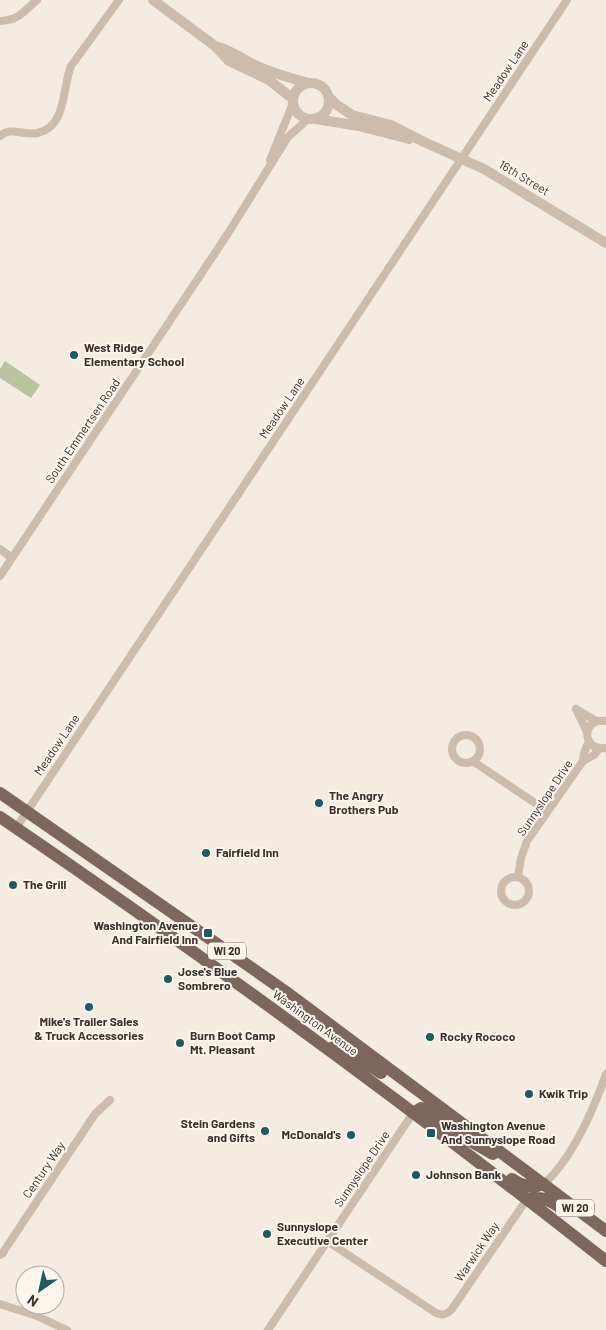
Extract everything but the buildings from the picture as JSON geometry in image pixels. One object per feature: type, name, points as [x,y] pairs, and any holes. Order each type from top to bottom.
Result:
[{"type":"main road","name":"Washington Avenue","points":[[0,793],[289,994],[544,1184],[606,1233]]},
{"type":"main road","name":"Washington Avenue","points":[[0,817],[302,1030],[463,1150],[606,1261]]},
{"type":"main road","points":[[302,1030],[369,1065],[402,1090],[425,1096]]},
{"type":"main road","points":[[413,1113],[424,1108],[469,1141],[490,1153],[514,1162]]},
{"type":"main road","points":[[463,1150],[479,1154],[521,1186],[537,1187],[544,1184]]},
{"type":"main road","points":[[527,1199],[534,1197],[554,1202],[589,1229],[606,1233]]},
{"type":"street","points":[[0,20],[12,20],[21,15],[37,0]]},
{"type":"street","points":[[0,136],[10,131],[32,134],[40,133],[55,121],[62,106],[67,74],[71,66],[119,0]]},
{"type":"street","name":"16th Street","points":[[153,0],[215,46],[229,60],[269,80],[293,101],[298,114],[312,119],[359,126],[424,142]]},
{"type":"street","name":"Meadow Lane","points":[[16,828],[567,0]]},
{"type":"street","name":"16th Street","points":[[215,46],[229,49],[251,63],[276,75],[309,83],[317,83],[322,86],[337,105],[352,115],[391,125],[424,142],[462,158],[518,188],[606,243]]},
{"type":"street","points":[[293,101],[295,91],[309,83]]},
{"type":"street","points":[[312,119],[320,117],[328,108],[329,96]]},
{"type":"street","name":"South Emmertsen Road","points":[[266,172],[293,101]]},
{"type":"street","name":"South Emmertsen Road","points":[[0,576],[227,235],[288,137],[312,119]]},
{"type":"street","points":[[0,549],[12,558]]},
{"type":"street","points":[[602,719],[576,709],[587,732],[589,741],[592,745],[603,748]]},
{"type":"street","points":[[587,732],[589,727],[602,719]]},
{"type":"street","name":"Sunnyslope Drive","points":[[583,761],[589,741]]},
{"type":"street","name":"Sunnyslope Drive","points":[[518,877],[521,858],[528,841],[547,811],[583,761],[603,748]]},
{"type":"street","points":[[474,762],[547,811]]},
{"type":"street","points":[[544,1184],[552,1176],[582,1130],[606,1074]]},
{"type":"street","name":"Sunnyslope Drive","points":[[268,1330],[425,1096]]},
{"type":"street","name":"Century Way","points":[[0,1255],[95,1114],[110,1100]]},
{"type":"street","name":"Warwick Way","points":[[327,1241],[436,1313],[443,1315],[449,1313],[452,1309],[527,1199]]},
{"type":"street","points":[[0,1304],[37,1316],[67,1330]]},
{"type":"green space","points":[[5,361],[40,385],[31,398],[0,378],[0,369]]},
{"type":"place","name":"West Ridge Elementary School","points":[[74,355]]},
{"type":"place","name":"The Angry Brothers Pub","points":[[319,803]]},
{"type":"place","name":"Fairfield Inn","points":[[206,853]]},
{"type":"place","name":"The Grill","points":[[13,885]]},
{"type":"place","name":"Washington Avenue And Fairfield Inn","points":[[208,933]]},
{"type":"place","name":"Jose's Blue Sombrero","points":[[168,979]]},
{"type":"place","name":"Mike's Trailer Sales & Truck Accessories","points":[[89,1007]]},
{"type":"place","name":"Rocky Rococo","points":[[430,1037]]},
{"type":"place","name":"Burn Boot Camp Mt. Pleasant","points":[[180,1043]]},
{"type":"place","name":"Kwik Trip","points":[[529,1094]]},
{"type":"place","name":"Stein Gardens and Gifts","points":[[265,1131]]},
{"type":"place","name":"Washington Avenue And Sunnyslope Road","points":[[431,1133]]},
{"type":"place","name":"McDonald's","points":[[351,1135]]},
{"type":"place","name":"Johnson Bank","points":[[416,1175]]},
{"type":"place","name":"Sunnyslope Executive Center","points":[[267,1234]]}]
